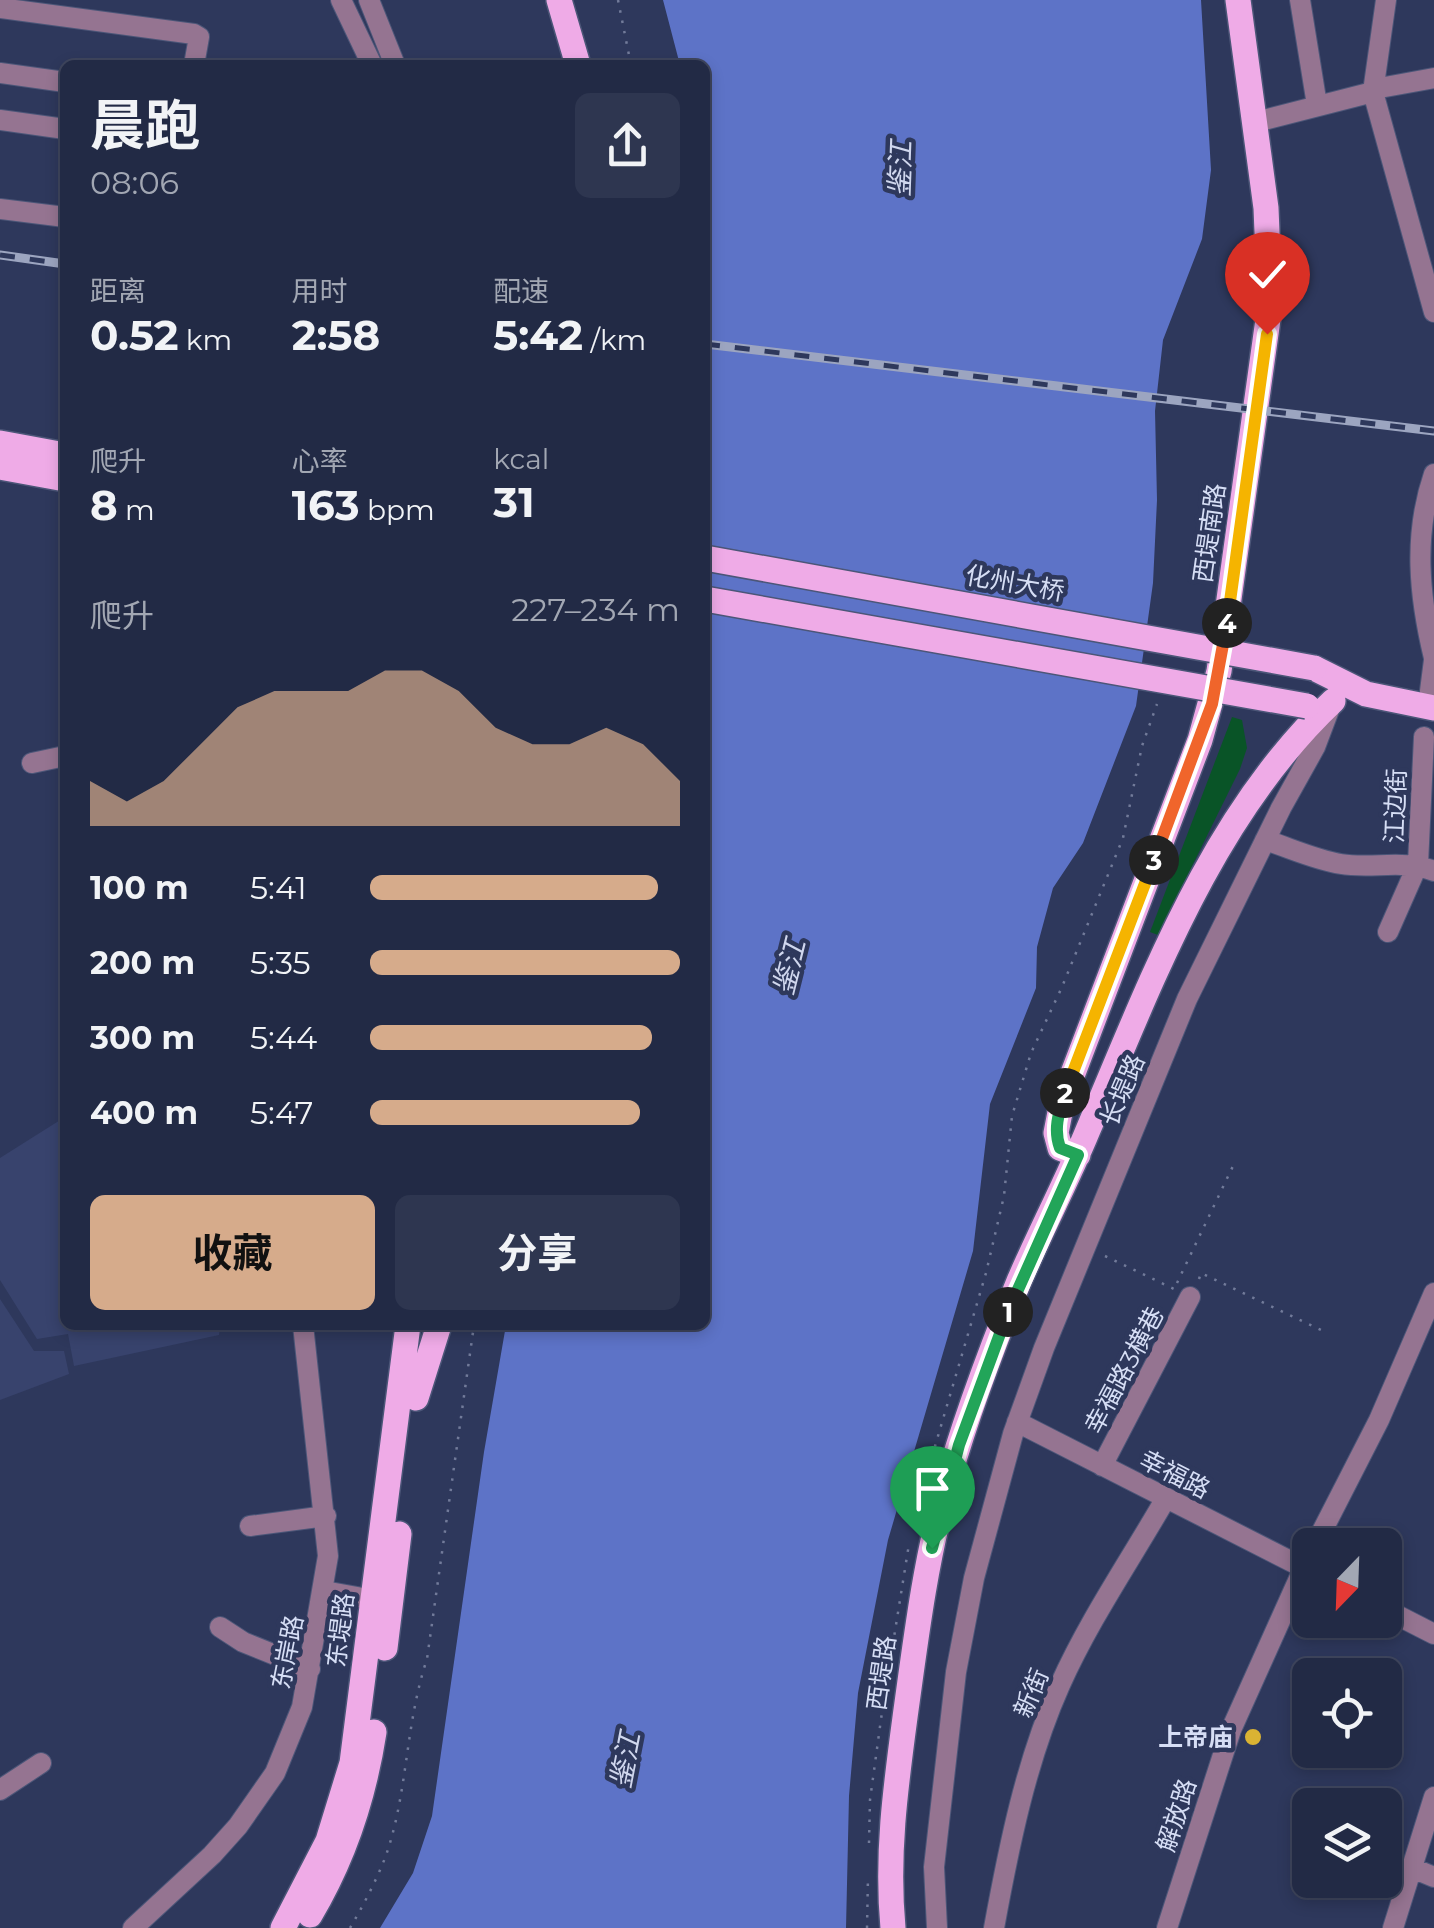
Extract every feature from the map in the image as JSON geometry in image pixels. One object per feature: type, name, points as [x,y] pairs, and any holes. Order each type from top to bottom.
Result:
[{"type":"main road","points":[[560,0],[577,60]]},
{"type":"main road","points":[[578,0],[595,60]]},
{"type":"main road","name":"西堤南路","points":[[1078,1155],[1060,1148],[1056,1139],[1062,1102],[1200,740],[1220,671],[1270,306],[1269,242],[1238,0]]},
{"type":"main road","points":[[0,443],[60,455]]},
{"type":"main road","points":[[0,467],[60,478]]},
{"type":"main road","name":"化州大桥","points":[[710,559],[1314,668],[1366,694]]},
{"type":"main road","points":[[710,600],[1306,706],[1366,694],[1432,699]]},
{"type":"main road","name":"西堤路","points":[[893,1928],[889,1842],[920,1613],[941,1506],[966,1422],[1020,1281],[1155,972],[1205,872],[1236,820],[1294,742],[1333,701]]},
{"type":"main road","name":"东堤路","points":[[283,1928],[328,1840],[346,1788],[407,1330]]},
{"type":"main road","name":"东堤路","points":[[303,1928],[344,1847],[369,1767],[424,1330]]},
{"type":"main road","points":[[416,1398],[437,1330]]},
{"type":"street","points":[[341,0],[370,60]]},
{"type":"street","points":[[368,0],[393,60]]},
{"type":"street","points":[[1300,0],[1316,105]]},
{"type":"street","points":[[1386,0],[1374,90],[1434,312]]},
{"type":"street","points":[[0,8],[196,35],[194,60]]},
{"type":"street","points":[[0,73],[60,81]]},
{"type":"street","points":[[1256,122],[1434,78]]},
{"type":"street","points":[[0,120],[60,129]]},
{"type":"street","points":[[0,209],[60,215]]},
{"type":"street","points":[[1432,699],[1434,659],[1422,611],[1420,563],[1423,506],[1434,474]]},
{"type":"street","name":"长堤路","points":[[937,1928],[934,1867],[956,1672],[974,1578],[1017,1422],[1187,999],[1315,747],[1333,701]]},
{"type":"street","name":"江边街","points":[[1388,932],[1426,867],[1424,737]]},
{"type":"street","points":[[32,764],[60,757]]},
{"type":"street","points":[[1266,840],[1338,864],[1426,867]]},
{"type":"street","points":[[1324,1528],[1379,1420],[1434,1294]]},
{"type":"street","name":"幸福路3横巷","points":[[1102,1466],[1190,1297]]},
{"type":"street","name":"东岸路","points":[[133,1928],[212,1855],[263,1793],[296,1728],[328,1556],[303,1330]]},
{"type":"street","name":"幸福路","points":[[1017,1422],[1292,1557]]},
{"type":"street","name":"新街","points":[[994,1928],[1028,1776],[1046,1718],[1077,1650],[1166,1498]]},
{"type":"street","points":[[250,1526],[326,1516]]},
{"type":"street","points":[[324,1592],[374,1600]]},
{"type":"street","name":"解放路","points":[[1167,1928],[1231,1730],[1292,1598]]},
{"type":"street","points":[[1402,1618],[1434,1634]]},
{"type":"street","points":[[220,1628],[310,1669]]},
{"type":"street","points":[[0,1790],[41,1763]]},
{"type":"street","points":[[1392,1928],[1434,1797]]},
{"type":"street","points":[[1410,1867],[1434,1877]]},
{"type":"path","points":[[618,0],[630,60]]},
{"type":"path","points":[[923,1486],[986,1273],[1004,1196],[1012,1116],[1026,1069],[1123,838],[1142,746],[1158,702]]},
{"type":"path","points":[[1085,1247],[1174,1289],[1234,1166]]},
{"type":"path","points":[[1201,1273],[1321,1330]]},
{"type":"path","points":[[350,1928],[386,1856],[403,1776],[415,1696],[427,1658],[473,1330]]},
{"type":"path","points":[[869,1848],[870,1800],[910,1539]]},
{"type":"path","points":[[867,1928],[868,1864]]},
{"type":"shaded area","points":[[60,1120],[60,1330],[220,1330],[219,1335],[74,1366],[68,1334],[37,1339],[0,1280],[0,1158]]},
{"type":"shaded area","points":[[0,1299],[34,1351],[64,1351],[69,1374],[0,1400]]},
{"type":"green space","points":[[1232,717],[1242,720],[1247,748],[1240,769],[1158,935],[1150,932]]},
{"type":"water","name":"鉴江","points":[[663,0],[1201,0],[1211,170],[1202,239],[1163,340],[1155,411],[1157,500],[1153,583],[1136,706],[1083,843],[1053,888],[1037,947],[1036,988],[990,1104],[973,1251],[888,1540],[858,1693],[849,1796],[846,1928],[380,1928],[413,1873],[432,1816],[505,1330],[710,1330],[710,60],[679,60]]},
{"type":"railway","points":[[0,255],[60,263]]},
{"type":"railway","points":[[710,345],[1434,431]]},
{"type":"place","name":"上帝庙","points":[[1253,1737]]},
{"type":"route","points":[[932,1548],[944,1494],[975,1398],[1020,1281],[1078,1155],[1060,1148],[1056,1139],[1068,1082],[1212,704],[1220,671],[1267,334]]}]
